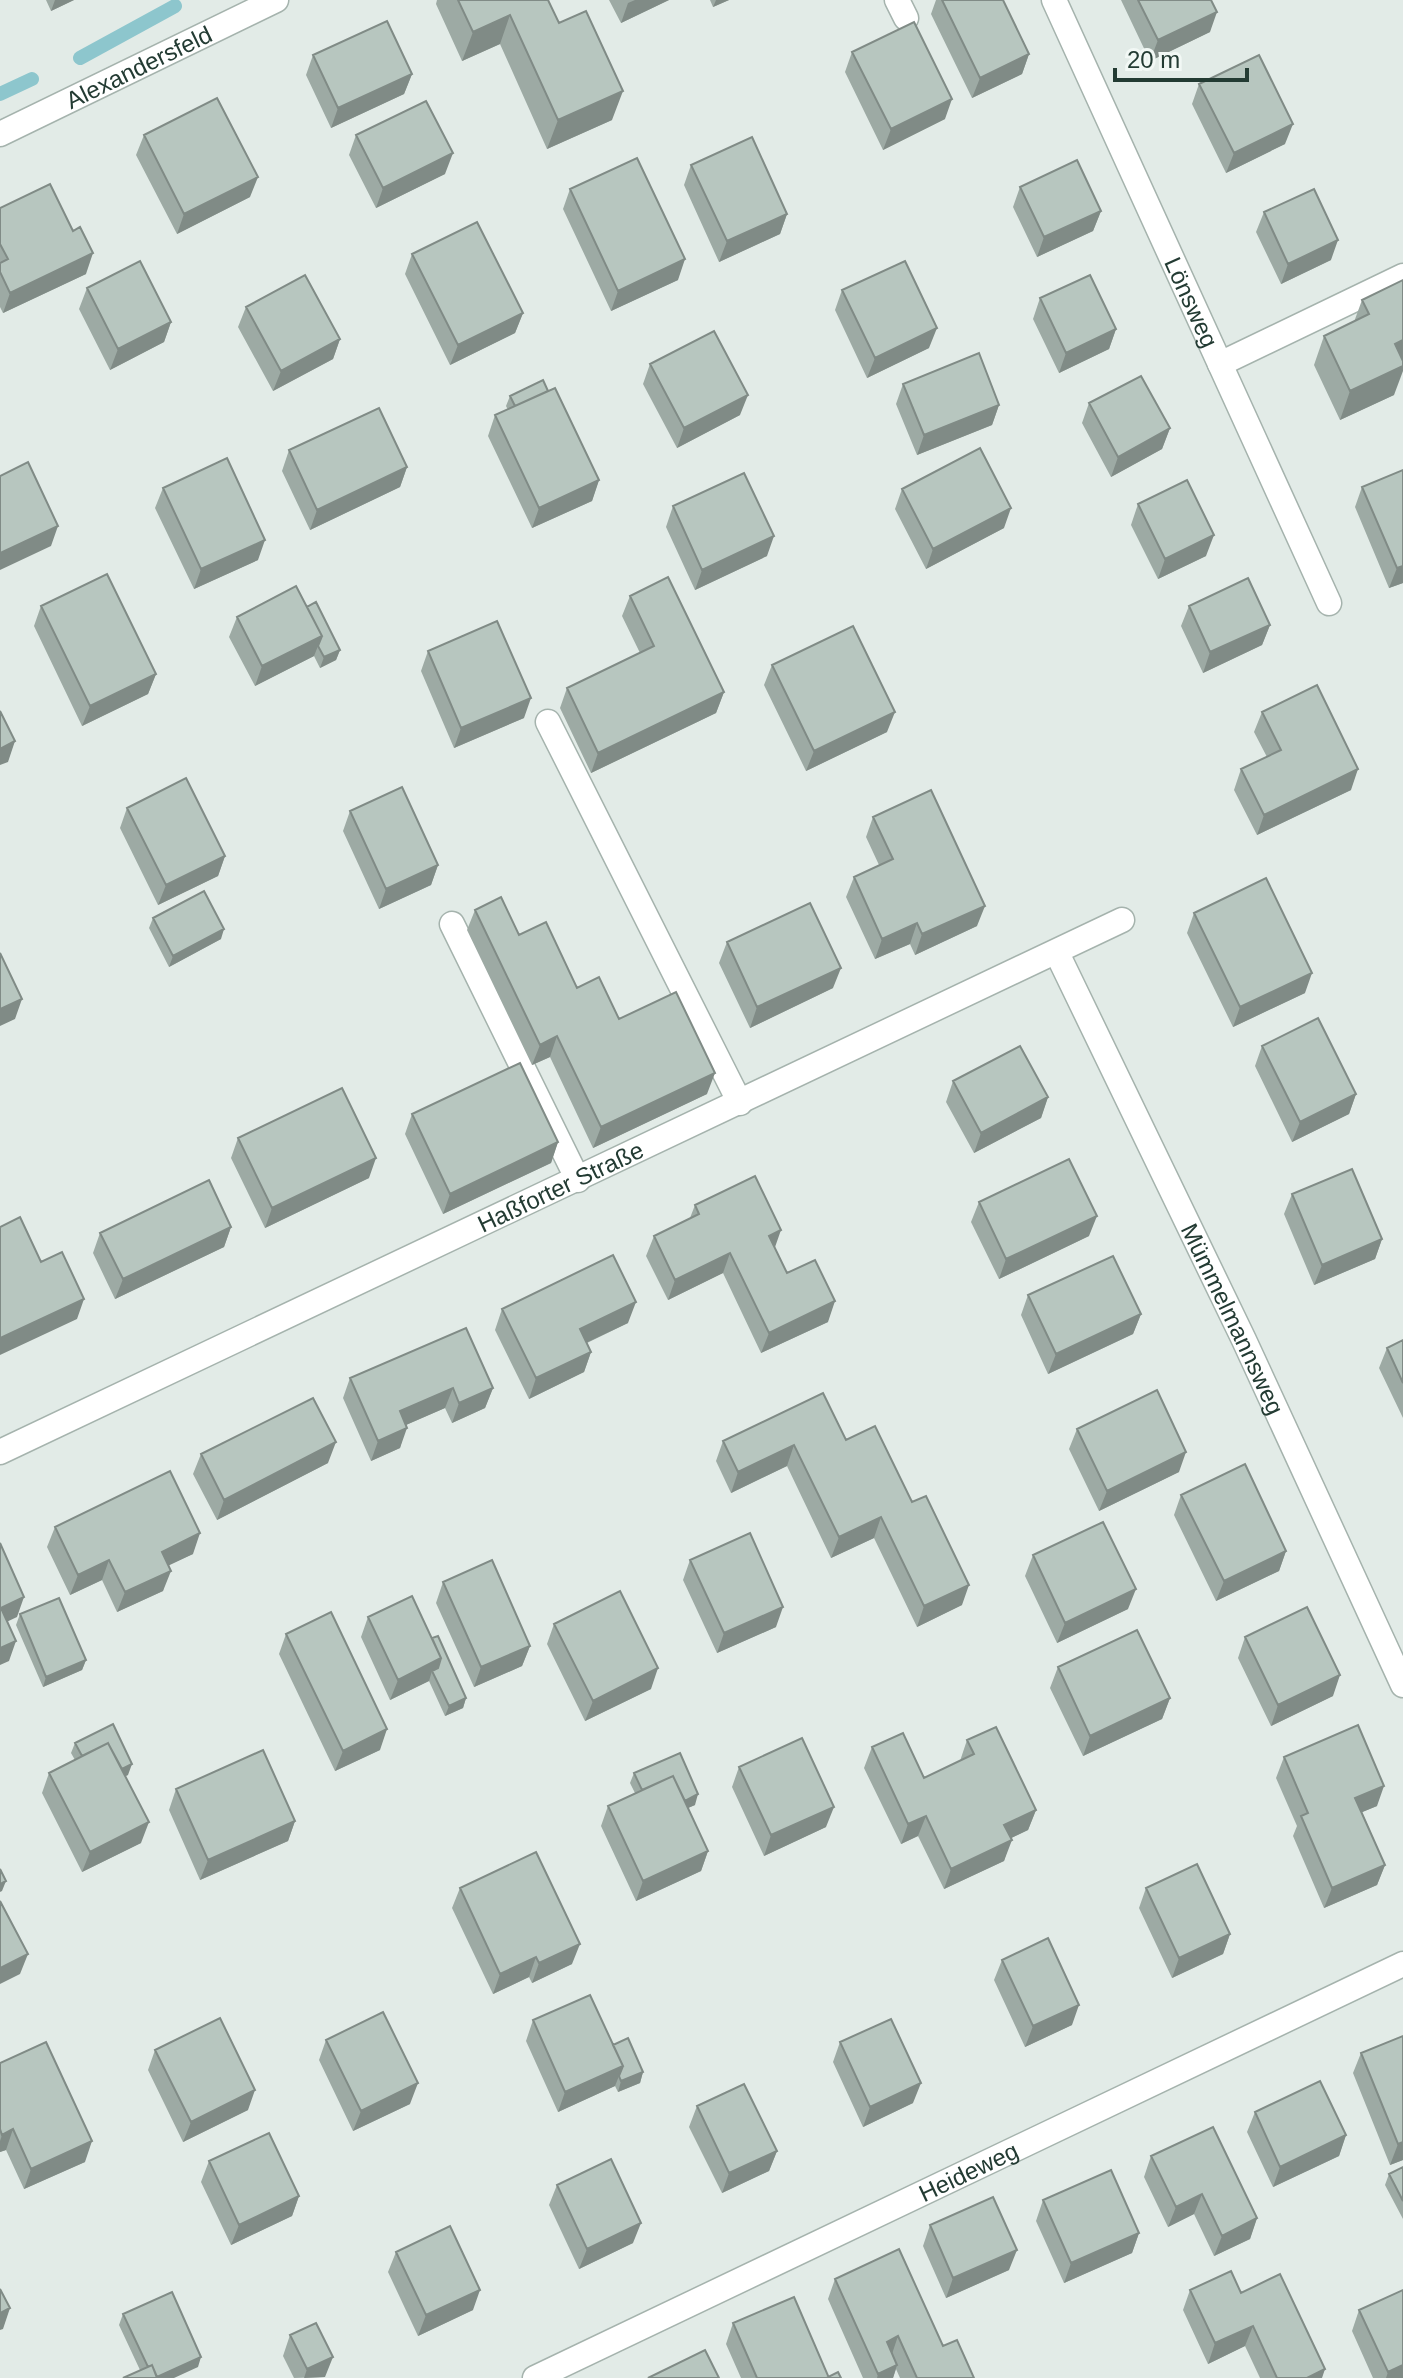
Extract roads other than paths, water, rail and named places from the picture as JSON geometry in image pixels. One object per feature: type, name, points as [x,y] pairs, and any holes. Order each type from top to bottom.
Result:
[{"type":"street","name":"Alexandersfeld","points":[[0,134],[276,0]]},
{"type":"street","name":"Lönsweg","points":[[1054,0],[1329,603]]},
{"type":"street","points":[[1220,364],[1403,276]]},
{"type":"street","points":[[548,722],[740,1103]]},
{"type":"street","name":"Haßforter Straße","points":[[0,1452],[1122,920]]},
{"type":"street","points":[[452,924],[578,1180]]},
{"type":"street","name":"Mümmelmannsweg","points":[[1057,953],[1244,1340],[1403,1685]]},
{"type":"street","name":"Heideweg","points":[[535,2378],[1403,1964]]},
{"type":"waterway","points":[[80,58],[175,6]]},
{"type":"waterway","points":[[0,94],[32,79]]}]
